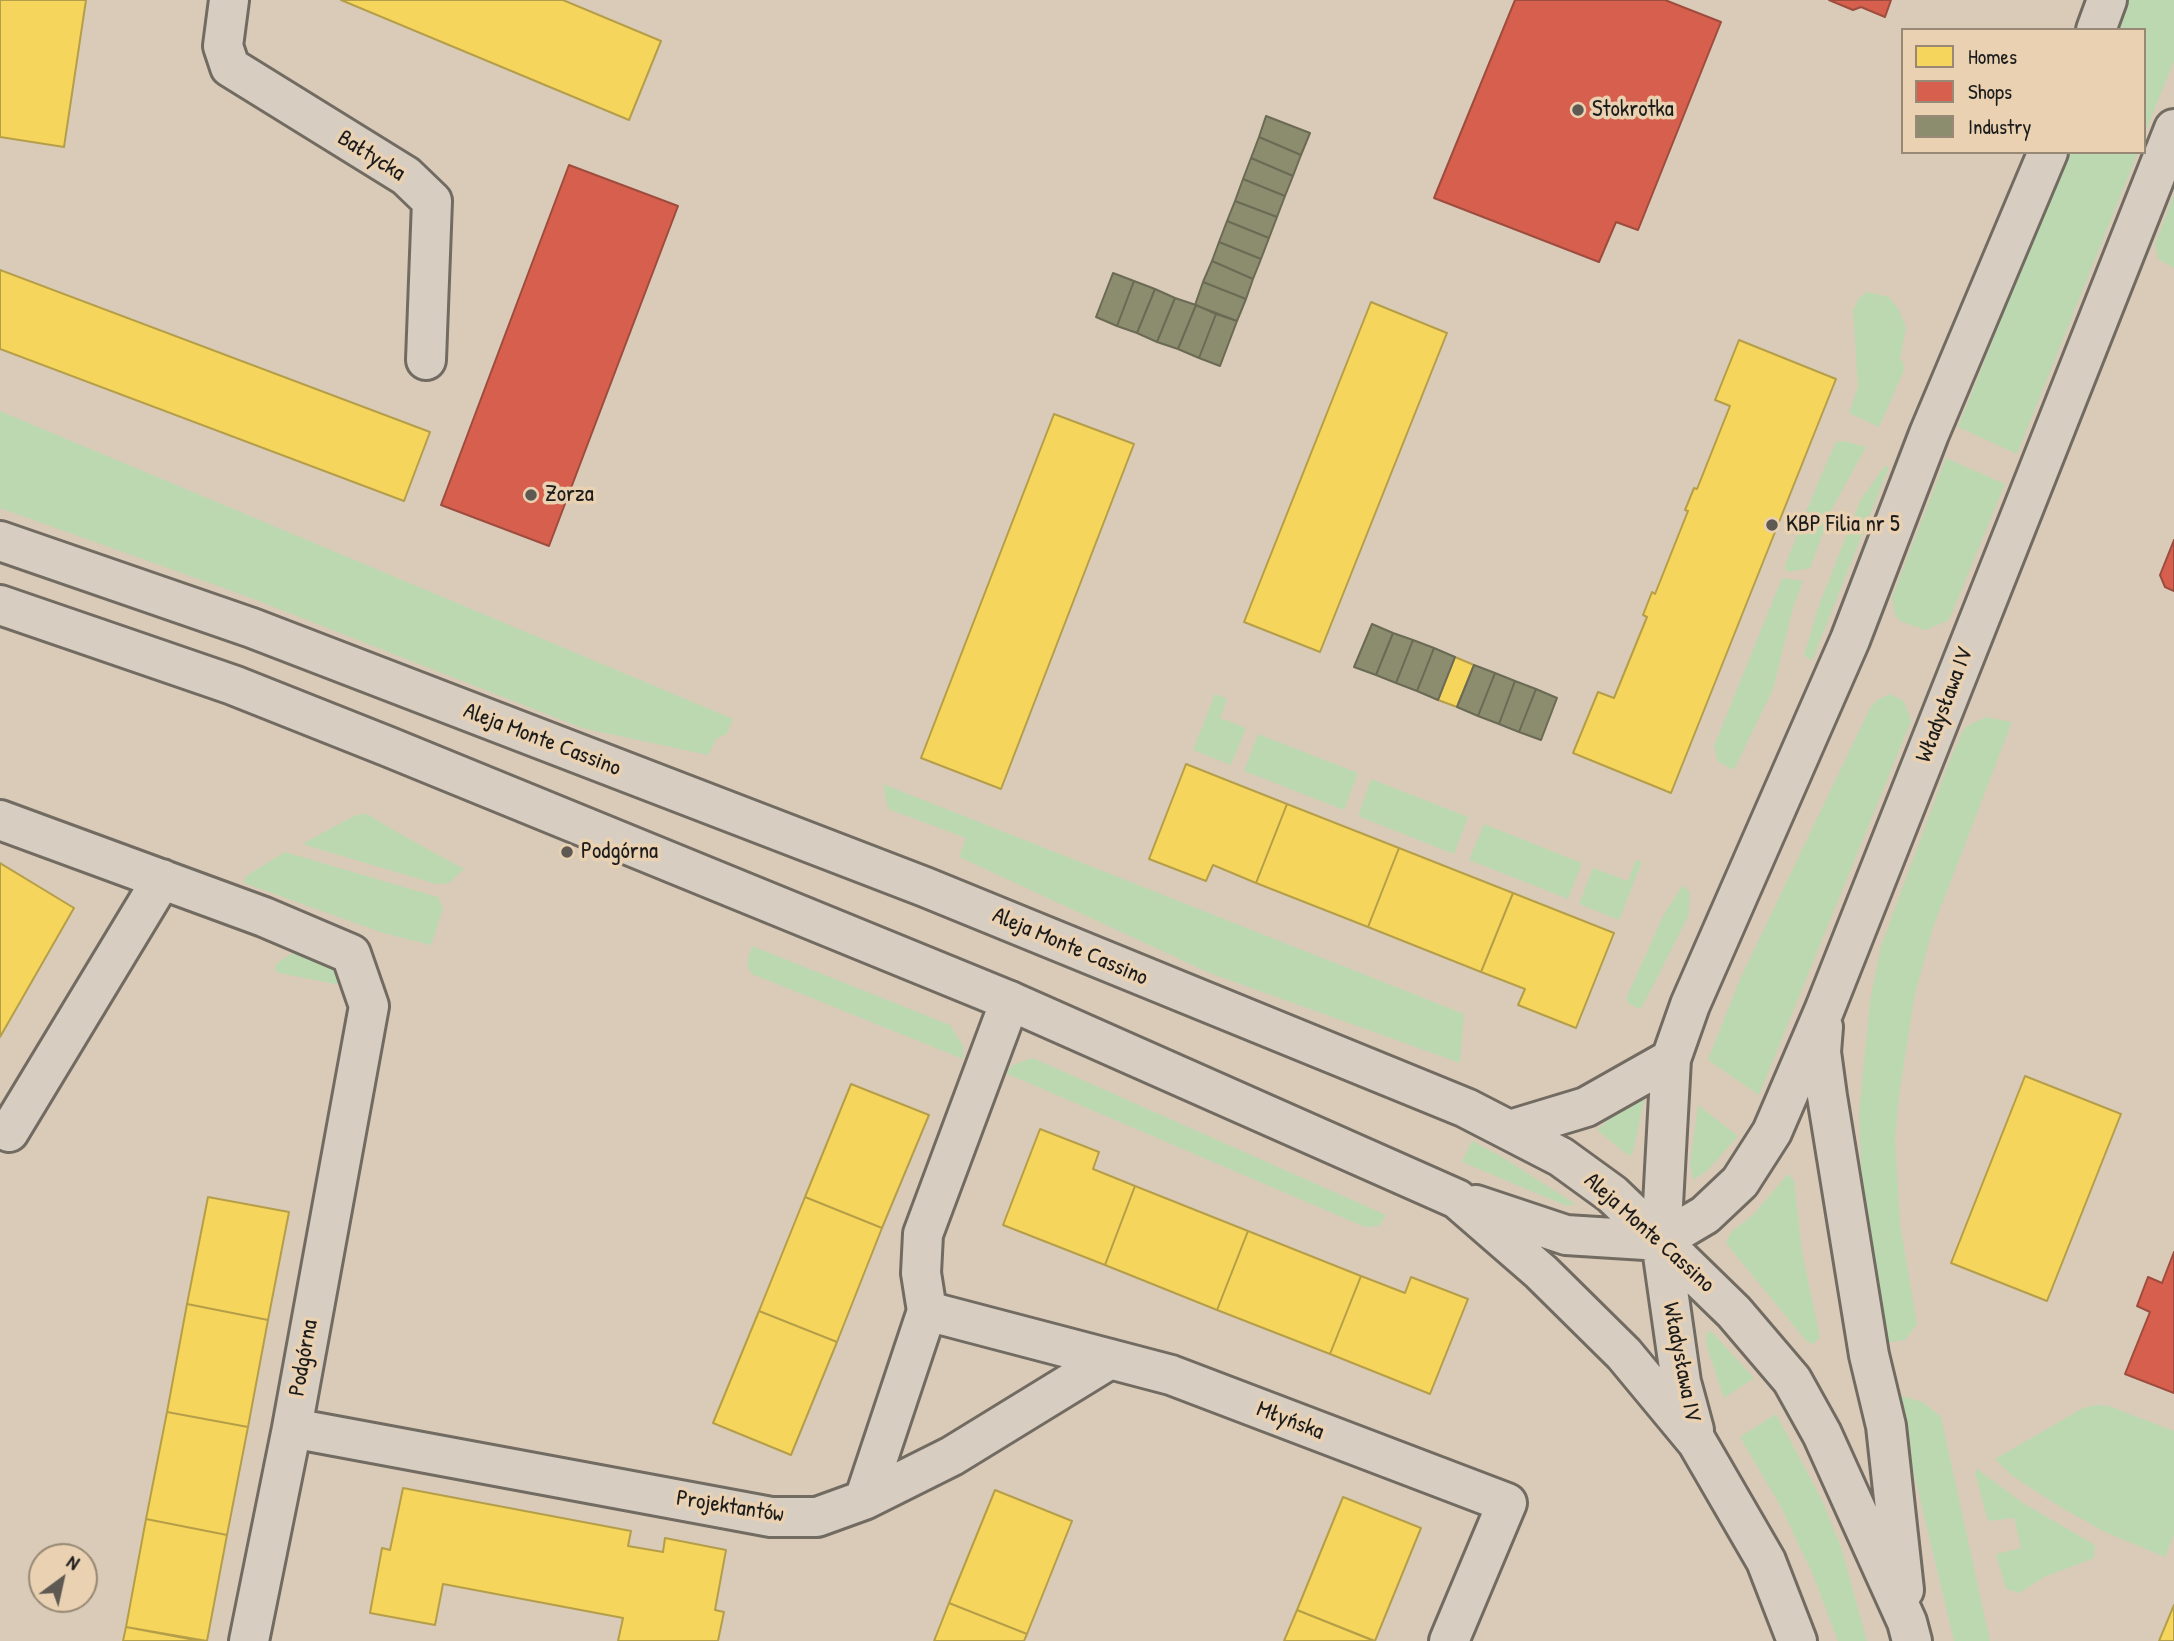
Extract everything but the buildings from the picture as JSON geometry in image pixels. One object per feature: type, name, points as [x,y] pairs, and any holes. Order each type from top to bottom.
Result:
[{"type":"street","name":"Bałtycka","points":[[229,0],[223,46],[230,67],[406,176],[432,201],[426,360]]},
{"type":"street","points":[[2096,28],[2107,0]]},
{"type":"street","name":"Władysława IV","points":[[1661,1241],[1705,1215],[1740,1182],[1772,1132],[1824,1011],[2174,129]]},
{"type":"street","name":"Władysława IV","points":[[1698,1442],[1681,1382],[1661,1241],[1671,1059],[1690,1005],[1850,640],[1929,434],[2047,154]]},
{"type":"street","name":"Aleja Monte Cassino","points":[[0,541],[252,628],[925,887],[1466,1108],[1561,1157],[1612,1194],[1661,1241],[1734,1312],[1792,1380],[1822,1434],[1910,1632]]},
{"type":"street","points":[[0,605],[233,685],[1010,1002],[1457,1199],[1566,1235],[1661,1241]]},
{"type":"street","name":"Podgórna","points":[[0,820],[162,879],[351,954],[369,1006],[292,1428]]},
{"type":"street","points":[[9,1132],[162,879]]},
{"type":"street","points":[[864,1500],[927,1311],[921,1273],[923,1234],[1010,1002]]},
{"type":"street","points":[[1824,1011],[1821,1052],[1827,1096],[1869,1355],[1886,1426],[1910,1632]]},
{"type":"street","points":[[1510,1130],[1586,1107],[1671,1059]]},
{"type":"street","points":[[1457,1199],[1541,1272],[1624,1354],[1698,1442],[1766,1561],[1797,1641]]},
{"type":"street","name":"Młyńska","points":[[927,1311],[1171,1375],[1507,1503],[1449,1641]]},
{"type":"street","name":"Projektantów","points":[[292,1428],[771,1517],[817,1517],[864,1500],[953,1457],[1110,1359]]},
{"type":"street","points":[[249,1641],[292,1428]]},
{"type":"green space","points":[[2128,0],[2174,0],[2174,61],[2146,130],[2146,28],[2117,28]]},
{"type":"green space","points":[[2067,154],[2137,154],[2017,454],[1958,427]]},
{"type":"green space","points":[[2174,194],[2174,268],[2158,259],[2155,244]]},
{"type":"green space","points":[[1867,292],[1889,297],[1899,310],[1906,327],[1900,360],[1903,361],[1904,370],[1879,427],[1849,413],[1858,387],[1853,310],[1859,298]]},
{"type":"green space","points":[[0,411],[733,719],[727,734],[716,739],[708,755],[582,728],[246,596],[0,508]]},
{"type":"green space","points":[[1844,441],[1866,447],[1832,509],[1810,568],[1789,572],[1785,569],[1786,563],[1817,485],[1836,442]]},
{"type":"green space","points":[[1946,458],[2005,484],[1949,620],[1925,630],[1900,621],[1895,615],[1892,597]]},
{"type":"green space","points":[[1885,466],[1889,467],[1812,661],[1804,655],[1819,605],[1861,499]]},
{"type":"green space","points":[[1782,578],[1803,581],[1793,608],[1773,689],[1734,770],[1718,762],[1714,746]]},
{"type":"green space","points":[[1215,694],[1227,699],[1220,718],[1246,728],[1231,765],[1193,750]]},
{"type":"green space","points":[[1890,694],[1904,701],[1911,721],[1759,1095],[1708,1060],[1740,979],[1870,708],[1877,700]]},
{"type":"green space","points":[[1986,717],[2012,722],[1932,930],[1914,999],[1899,1096],[1895,1138],[1900,1224],[1917,1324],[1905,1340],[1884,1343],[1864,1235],[1859,1113],[1870,1001],[1881,946],[1950,759],[1965,727]]},
{"type":"green space","points":[[1258,734],[1358,773],[1344,810],[1244,771]]},
{"type":"green space","points":[[1371,779],[1468,817],[1454,854],[1358,816]]},
{"type":"green space","points":[[883,784],[1464,1014],[1460,1063],[1210,973],[959,857],[966,838],[888,809]]},
{"type":"green space","points":[[367,814],[464,869],[449,883],[436,884],[302,844],[356,815]]},
{"type":"green space","points":[[1484,824],[1582,863],[1568,899],[1469,860]]},
{"type":"green space","points":[[285,852],[438,897],[443,909],[431,945],[383,933],[244,883],[246,876]]},
{"type":"green space","points":[[1636,860],[1642,862],[1619,920],[1579,904],[1593,868],[1628,881]]},
{"type":"green space","points":[[1683,885],[1690,893],[1688,917],[1641,1009],[1629,1004],[1626,999],[1663,916]]},
{"type":"green space","points":[[752,946],[950,1025],[963,1046],[963,1059],[752,974],[748,968],[748,958]]},
{"type":"green space","points":[[295,951],[329,956],[346,986],[275,970],[276,964]]},
{"type":"green space","points":[[1033,1058],[1386,1215],[1379,1226],[1365,1227],[1005,1073],[1013,1065]]},
{"type":"green space","points":[[1647,1086],[1633,1152],[1629,1156],[1597,1130]]},
{"type":"green space","points":[[1698,1105],[1738,1136],[1708,1170],[1693,1180],[1690,1164]]},
{"type":"green space","points":[[1472,1141],[1504,1158],[1575,1204],[1567,1206],[1462,1162]]},
{"type":"green space","points":[[1788,1174],[1794,1181],[1802,1252],[1820,1337],[1813,1344],[1807,1342],[1726,1243],[1731,1232],[1753,1215]]},
{"type":"green space","points":[[1711,1331],[1754,1378],[1724,1398],[1707,1347],[1706,1334]]},
{"type":"green space","points":[[1895,1394],[1923,1402],[1941,1417],[1990,1641],[1954,1641]]},
{"type":"green space","points":[[2109,1406],[2174,1431],[2174,1534],[2165,1557],[2105,1532],[2062,1508],[2011,1475],[1995,1459],[2083,1408]]},
{"type":"green space","points":[[1776,1414],[1821,1498],[1841,1547],[1867,1641],[1838,1641],[1813,1575],[1781,1507],[1740,1437]]},
{"type":"green space","points":[[1977,1469],[2023,1503],[2090,1542],[2095,1546],[2094,1558],[2044,1577],[2019,1593],[2006,1589],[1996,1554],[2021,1548],[2014,1518],[1988,1521],[1975,1473]]},
{"type":"place","name":"Stokrotka","points":[[1578,110]]},
{"type":"place","name":"Zorza","points":[[531,495]]},
{"type":"place","name":"KBP Filia nr 5","points":[[1772,525]]},
{"type":"place","name":"Podgórna","points":[[567,852]]}]
